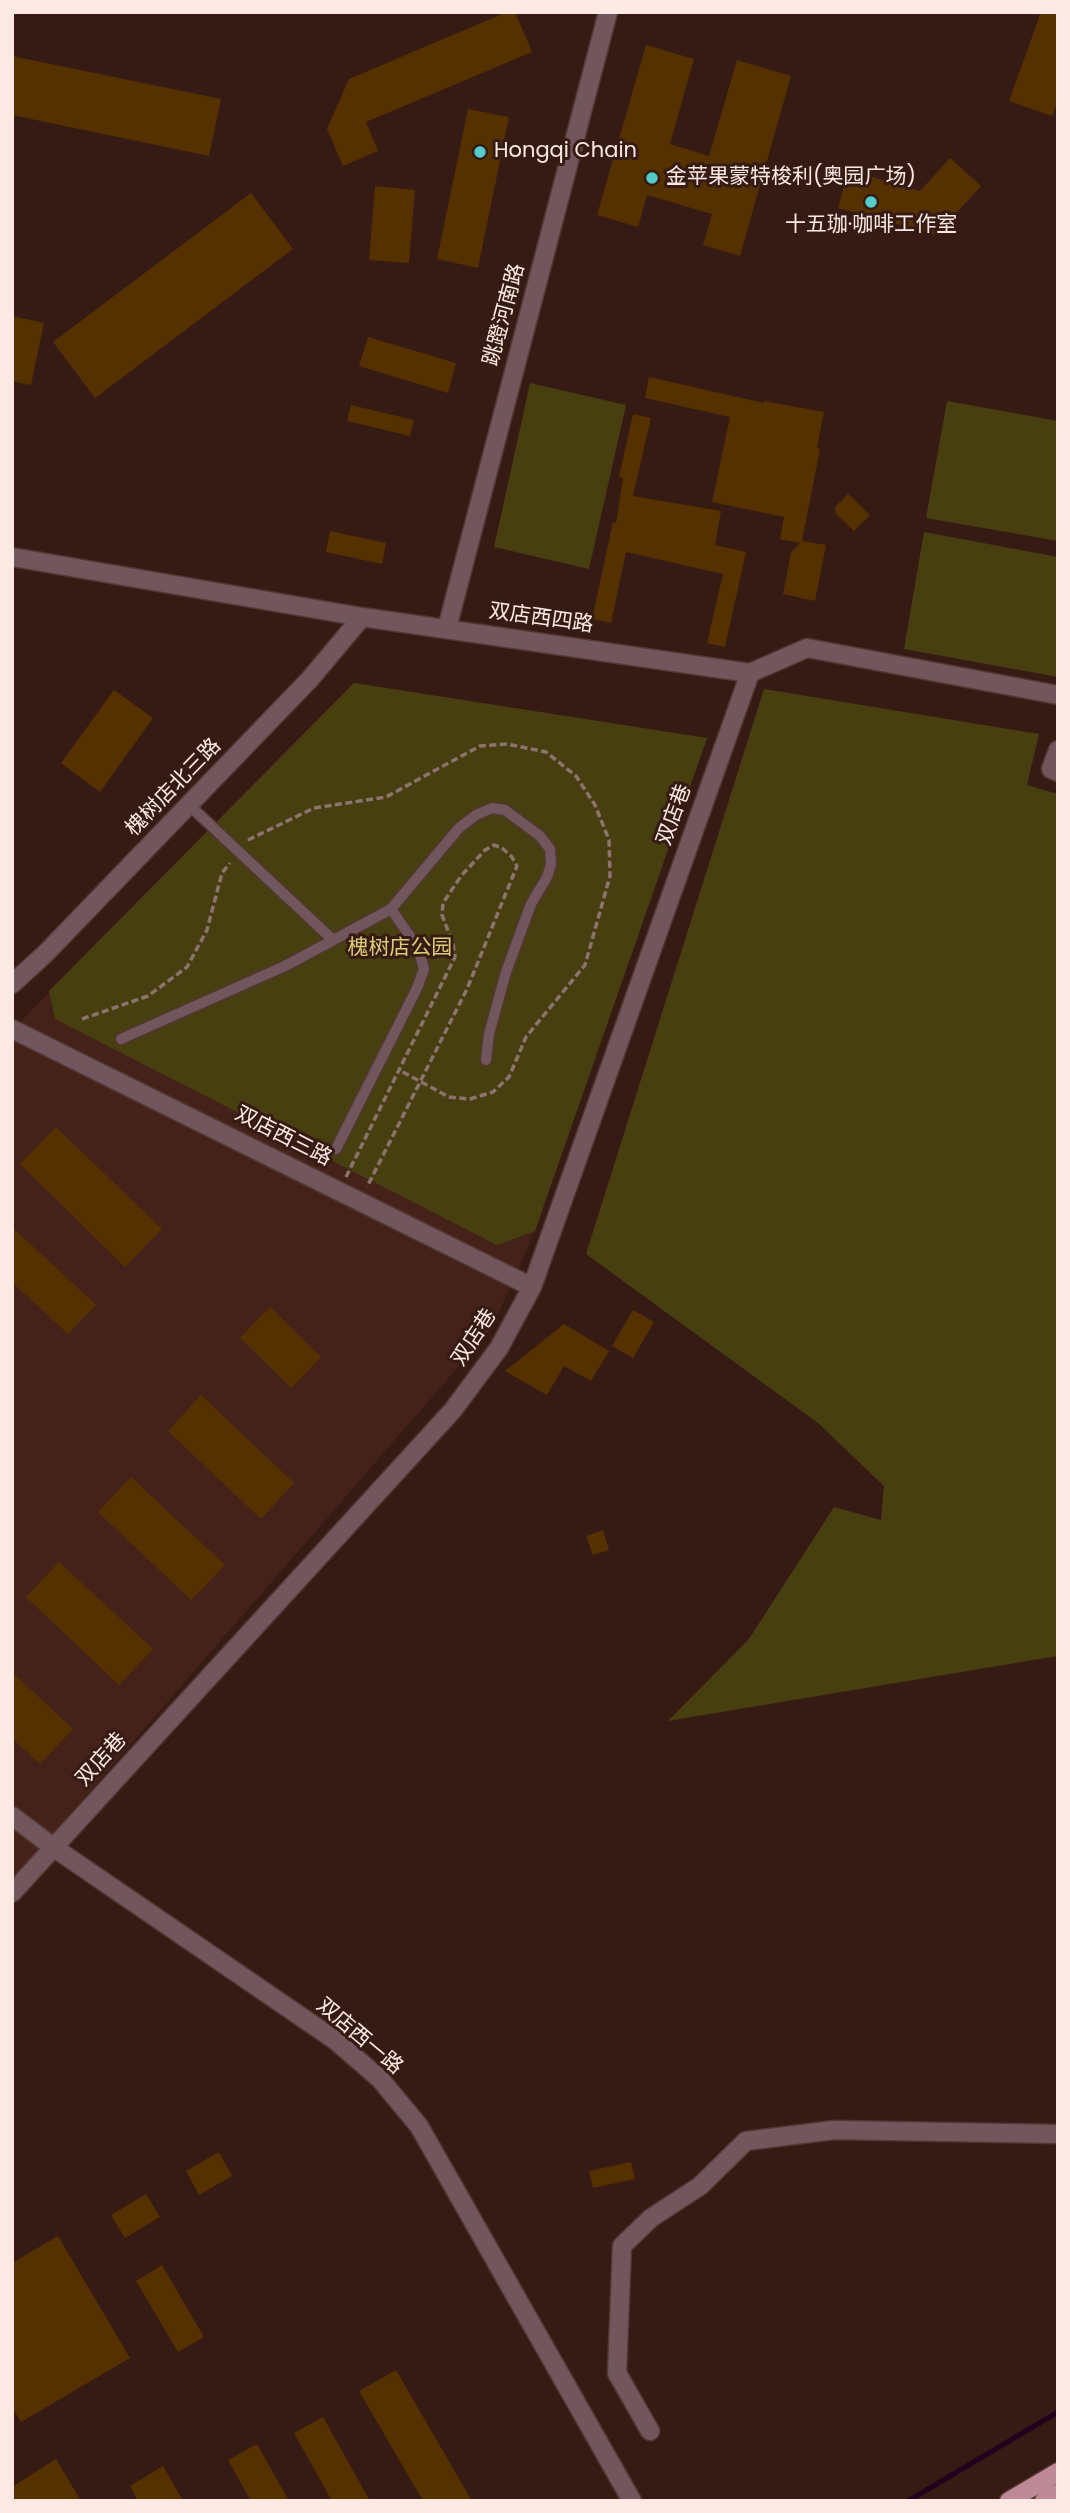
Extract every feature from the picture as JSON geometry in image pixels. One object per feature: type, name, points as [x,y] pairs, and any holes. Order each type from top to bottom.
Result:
[{"type":"main road","points":[[1009,2501],[1058,2472]]},
{"type":"main road","points":[[1044,2501],[1058,2493]]},
{"type":"street","name":"跳蹬河南路","points":[[447,628],[608,12]]},
{"type":"street","name":"双店西四路","points":[[12,557],[362,617],[750,673]]},
{"type":"street","name":"槐树店北三路","points":[[12,984],[45,954],[310,679],[362,617]]},
{"type":"street","points":[[750,673],[807,648],[1058,695]]},
{"type":"street","name":"双店巷","points":[[12,1894],[453,1410],[499,1348],[532,1287],[750,673]]},
{"type":"street","points":[[1058,750],[1051,769],[1058,772]]},
{"type":"street","name":"双店西三路","points":[[12,1030],[532,1287]]},
{"type":"street","name":"双店西一路","points":[[12,1816],[53,1847],[335,2040],[380,2079],[425,2136],[632,2501]]},
{"type":"street","points":[[650,2431],[617,2373],[622,2246],[651,2218],[700,2186],[746,2141],[835,2130],[1058,2134]]},
{"type":"lane","points":[[189,805],[333,940]]},
{"type":"lane","points":[[121,1039],[285,966],[391,909],[459,828],[476,815],[492,808],[505,810],[540,836],[550,849],[551,865],[531,904],[506,972],[489,1034],[486,1060]]},
{"type":"lane","points":[[336,1149],[424,969],[418,948],[391,909]]},
{"type":"path","points":[[339,1191],[455,957],[442,915],[443,902],[461,876],[485,850],[494,845],[502,848],[517,866],[467,989],[360,1202]]},
{"type":"shaded area","points":[[354,683],[707,738],[535,1231],[492,1328],[12,1881],[12,1030]]},
{"type":"green space","points":[[530,383],[626,405],[589,569],[494,547]]},
{"type":"green space","points":[[947,401],[1058,421],[1058,541],[926,518]]},
{"type":"green space","points":[[924,532],[1058,557],[1058,677],[904,649]]},
{"type":"green space","name":"槐树店公园","points":[[354,683],[707,738],[535,1231],[497,1245],[55,1019],[49,991]]},
{"type":"green space","points":[[764,689],[1039,734],[1027,785],[1058,794],[1058,1656],[668,1721],[749,1639],[834,1507],[881,1520],[884,1486],[818,1423],[586,1254]]},
{"type":"building","points":[[507,12],[515,12],[532,52],[366,122],[378,151],[343,166],[327,129],[349,79]]},
{"type":"building","points":[[1041,12],[1058,12],[1058,101],[1052,116],[1009,101]]},
{"type":"building","points":[[646,45],[694,59],[670,144],[709,156],[737,60],[791,76],[740,256],[703,245],[712,214],[647,195],[638,227],[597,215]]},
{"type":"building","points":[[12,56],[221,99],[209,156],[12,115]]},
{"type":"building","points":[[468,109],[509,117],[478,268],[437,259]]},
{"type":"building","points":[[950,158],[981,186],[936,235],[838,208],[848,170],[920,191]]},
{"type":"building","points":[[375,186],[415,190],[409,263],[369,260]]},
{"type":"building","points":[[251,193],[293,249],[95,398],[53,342]]},
{"type":"building","points":[[12,316],[44,323],[31,385],[12,381]]},
{"type":"building","points":[[368,337],[456,363],[448,393],[359,366]]},
{"type":"building","points":[[649,377],[764,403],[824,412],[817,448],[820,449],[802,541],[826,545],[815,601],[783,594],[791,552],[800,543],[780,539],[784,517],[712,502],[730,417],[645,398]]},
{"type":"building","points":[[351,405],[414,420],[410,436],[347,421]]},
{"type":"building","points":[[633,414],[651,418],[633,496],[721,511],[715,545],[746,552],[725,647],[707,643],[723,574],[626,552],[611,623],[592,619],[613,522],[616,523],[623,478],[619,477]]},
{"type":"building","points":[[848,494],[870,515],[854,531],[835,513],[835,507]]},
{"type":"building","points":[[330,531],[386,543],[382,564],[326,552]]},
{"type":"building","points":[[114,690],[153,718],[100,792],[61,763]]},
{"type":"building","points":[[56,1127],[162,1229],[125,1267],[20,1164]]},
{"type":"building","points":[[12,1227],[96,1305],[68,1334],[12,1282]]},
{"type":"building","points":[[270,1307],[321,1357],[291,1388],[240,1338]]},
{"type":"building","points":[[633,1310],[654,1322],[633,1358],[612,1346]]},
{"type":"building","points":[[564,1324],[609,1351],[591,1381],[564,1366],[547,1395],[505,1371]]},
{"type":"building","points":[[201,1395],[294,1483],[261,1519],[168,1431]]},
{"type":"building","points":[[131,1477],[225,1565],[191,1600],[98,1512]]},
{"type":"building","points":[[603,1530],[609,1550],[593,1555],[586,1536]]},
{"type":"building","points":[[59,1562],[153,1649],[119,1685],[26,1597]]},
{"type":"building","points":[[12,1672],[73,1729],[40,1764],[12,1738]]},
{"type":"building","points":[[219,2152],[232,2176],[199,2195],[186,2171]]},
{"type":"building","points":[[631,2162],[635,2179],[593,2188],[589,2171]]},
{"type":"building","points":[[146,2194],[160,2217],[125,2238],[111,2215]]},
{"type":"building","points":[[58,2236],[130,2358],[21,2422],[12,2407],[12,2263]]},
{"type":"building","points":[[162,2265],[204,2337],[178,2352],[136,2281]]},
{"type":"building","points":[[396,2370],[472,2501],[423,2501],[359,2391]]},
{"type":"building","points":[[323,2417],[370,2501],[332,2501],[294,2433]]},
{"type":"building","points":[[257,2444],[289,2501],[251,2501],[228,2460]]},
{"type":"building","points":[[56,2459],[81,2501],[12,2501],[12,2487]]},
{"type":"building","points":[[163,2466],[183,2501],[138,2501],[130,2486]]},
{"type":"waterway","points":[[908,2501],[1058,2412]]},
{"type":"place","name":"Hongqi Chain","points":[[480,152]]},
{"type":"place","name":"金苹果蒙特梭利(奥园广场)","points":[[652,178]]},
{"type":"place","name":"十五珈·咖啡工作室","points":[[871,202]]}]
